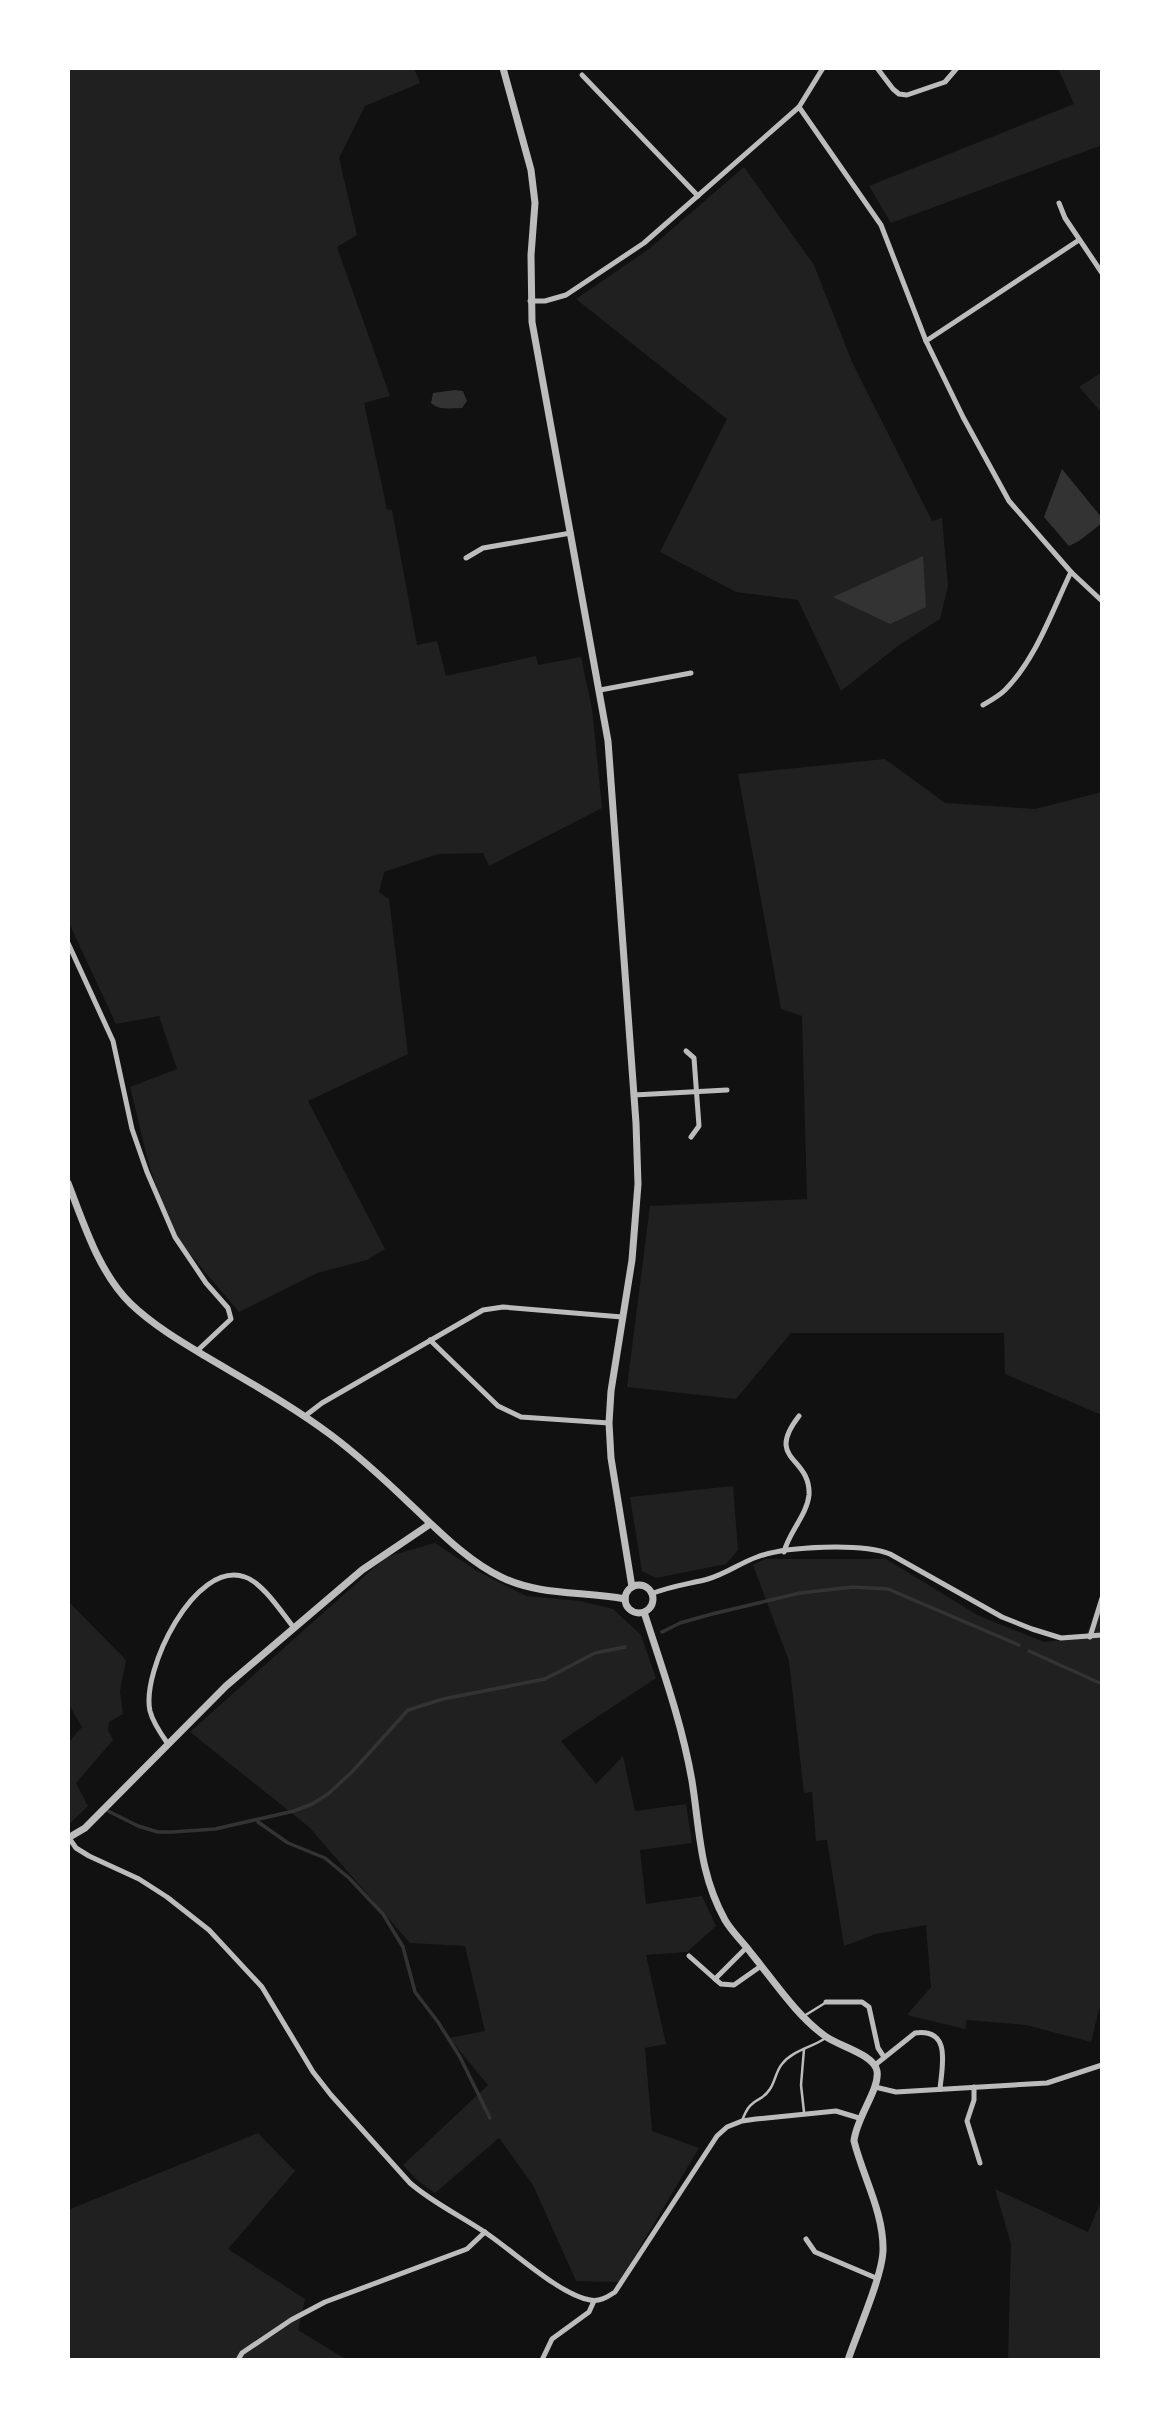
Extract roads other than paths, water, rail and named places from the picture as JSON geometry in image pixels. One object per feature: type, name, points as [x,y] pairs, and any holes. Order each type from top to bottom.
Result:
[{"type":"street","points":[[503,68],[531,170],[535,203],[530,301],[537,356],[608,741],[638,1184],[632,1260],[611,1391],[609,1423],[611,1458],[632,1587]]},
{"type":"street","points":[[530,301],[566,295],[644,243],[799,107],[823,68]]},
{"type":"street","points":[[877,68],[893,89],[907,95],[945,82],[957,68]]},
{"type":"street","points":[[582,75],[698,196]]},
{"type":"street","points":[[799,107],[880,225],[926,341],[963,417],[1009,501],[1071,572],[1102,601]]},
{"type":"street","points":[[1059,203],[1065,218],[1102,273]]},
{"type":"street","points":[[926,341],[1079,240]]},
{"type":"street","points":[[466,558],[482,548],[571,533]]},
{"type":"street","points":[[983,705],[1004,691],[1022,667],[1036,645],[1071,572]]},
{"type":"street","points":[[600,690],[691,673]]},
{"type":"street","points":[[68,943],[113,1041],[132,1129],[146,1172],[175,1237],[206,1283],[228,1308],[232,1319],[197,1351]]},
{"type":"street","points":[[686,1051],[694,1058],[699,1126],[691,1137]]},
{"type":"street","points":[[634,1095],[727,1090]]},
{"type":"street","points":[[68,1183],[104,1268],[130,1303],[148,1318],[305,1416],[369,1466],[464,1553],[499,1576],[523,1587],[625,1599]]},
{"type":"street","points":[[305,1416],[322,1403],[483,1310],[494,1307],[622,1317]]},
{"type":"street","points":[[430,1340],[498,1406],[509,1412],[521,1417],[609,1423]]},
{"type":"street","points":[[785,1552],[809,1497],[805,1477],[785,1446],[788,1430],[799,1416]]},
{"type":"street","points":[[430,1524],[371,1564],[226,1686],[85,1828],[69,1838],[76,1848],[139,1879],[209,1930],[262,1987],[313,2072],[331,2095],[410,2183],[575,2295],[594,2301],[605,2299],[615,2292],[717,2136],[727,2127],[742,2121],[836,2111],[859,2118]]},
{"type":"street","points":[[651,1594],[711,1578],[756,1557],[853,1547],[887,1552],[1002,1617],[1050,1636],[1061,1638],[1102,1635]]},
{"type":"street","points":[[168,1744],[149,1709],[152,1676],[187,1603],[206,1584],[227,1573],[248,1577],[264,1591],[294,1628]]},
{"type":"street","points":[[641,1586],[651,1594],[652,1602],[644,1612],[631,1611],[625,1599],[632,1587],[641,1586]]},
{"type":"street","points":[[1090,1637],[1102,1598]]},
{"type":"street","points":[[644,1612],[676,1712],[692,1782],[697,1834],[707,1879],[726,1922],[804,2016],[827,2038],[869,2059],[878,2073],[875,2087],[859,2118],[854,2141],[880,2225],[883,2253],[848,2360]]},
{"type":"street","points":[[716,1979],[747,1947]]},
{"type":"street","points":[[689,1956],[720,1984],[734,1985],[761,1966]]},
{"type":"street","points":[[826,2002],[862,2002],[869,2007],[878,2048],[884,2057]]},
{"type":"street","points":[[875,2065],[915,2033],[933,2035],[943,2047],[940,2089]]},
{"type":"street","points":[[875,2087],[896,2092],[1047,2083],[1102,2065]]},
{"type":"street","points":[[974,2087],[974,2100],[967,2121],[980,2163]]},
{"type":"street","points":[[238,2360],[242,2353],[291,2320],[325,2302],[467,2249],[485,2232]]},
{"type":"street","points":[[806,2239],[815,2252],[876,2278]]},
{"type":"street","points":[[542,2360],[552,2339],[589,2312],[594,2301]]},
{"type":"lane","points":[[804,2016],[826,2002]]},
{"type":"lane","points":[[742,2121],[746,2108],[769,2091],[780,2065],[794,2052],[827,2038]]},
{"type":"lane","points":[[804,2049],[801,2085],[805,2116]]},
{"type":"waterway","points":[[662,1632],[680,1623],[800,1593],[853,1587],[888,1589],[1019,1645]]},
{"type":"waterway","points":[[108,1811],[138,1826],[158,1832],[215,1829],[294,1811],[328,1794],[352,1772],[408,1710],[443,1699],[545,1679],[595,1653],[625,1647]]},
{"type":"waterway","points":[[1029,1651],[1102,1684]]},
{"type":"waterway","points":[[258,1822],[288,1843],[325,1858],[349,1878],[383,1914],[403,1947],[415,1992],[460,2057],[490,2118]]}]
